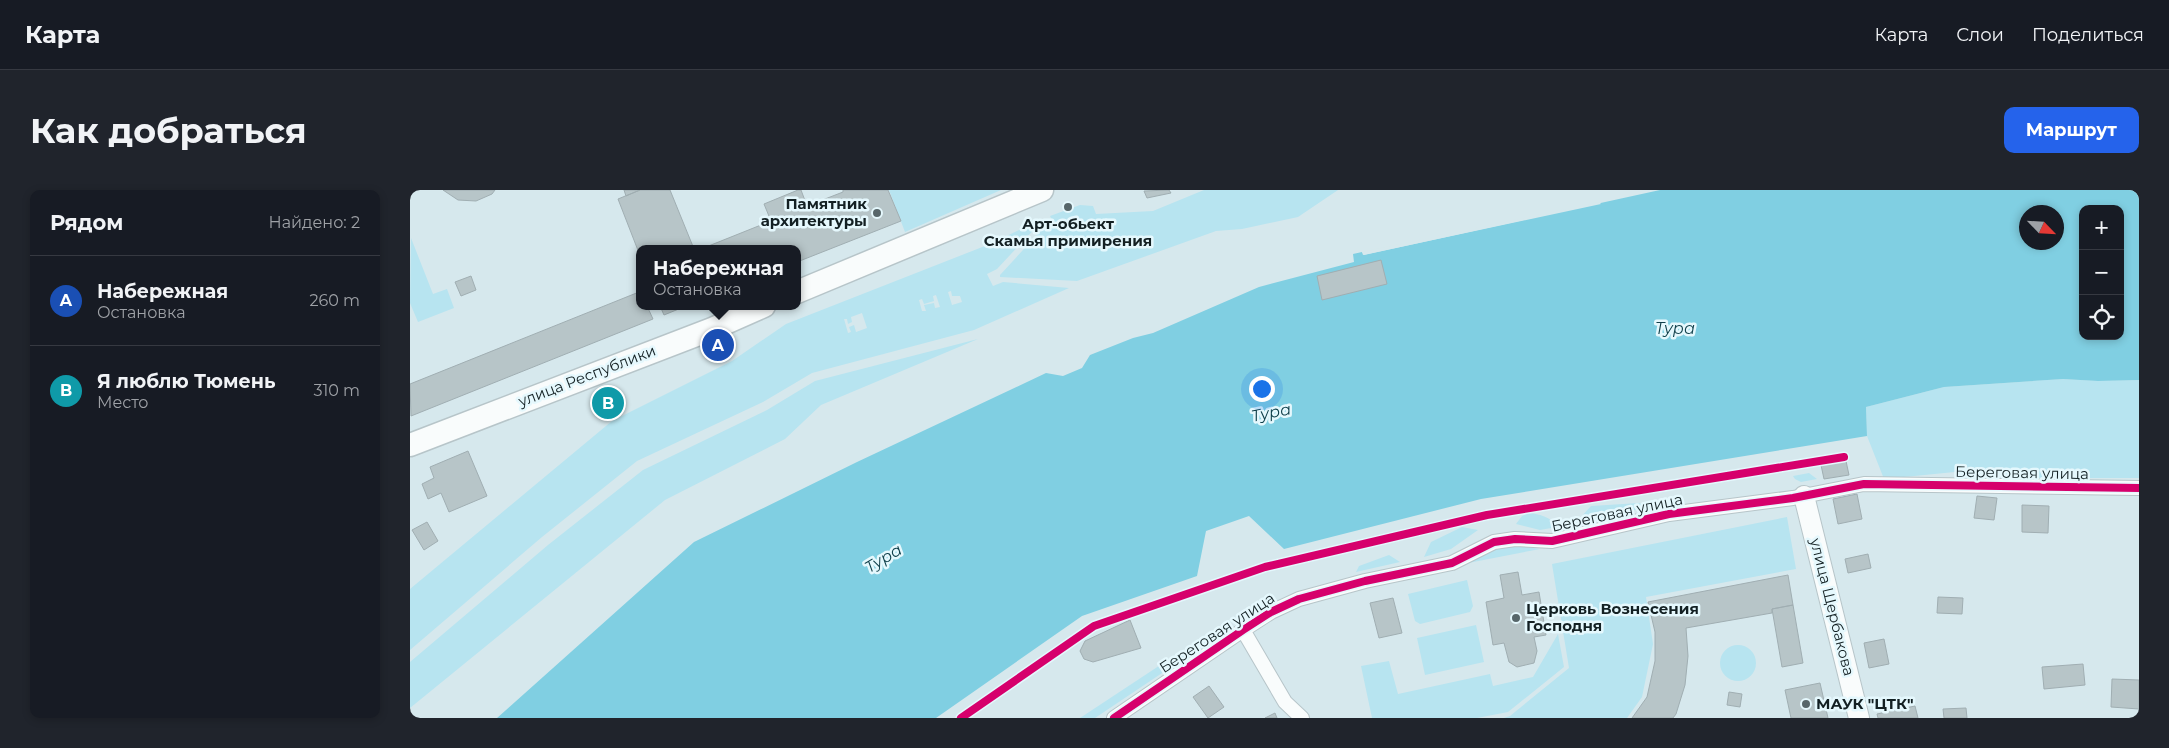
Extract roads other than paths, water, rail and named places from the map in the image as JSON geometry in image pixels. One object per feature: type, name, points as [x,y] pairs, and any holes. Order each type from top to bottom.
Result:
[{"type":"main road","points":[[801,290],[1042,190]]},
{"type":"main road","name":"улица Республики","points":[[410,445],[712,329],[755,310]]},
{"type":"street","name":"Береговая улица","points":[[1114,718],[1271,612],[1300,599],[1366,581],[1452,563],[1494,542],[1515,539],[1552,541],[1669,514],[1804,496],[1864,484],[2139,488]]},
{"type":"street","name":"улица Щербакова","points":[[1804,496],[1859,718]]},
{"type":"street","points":[[1243,630],[1285,702],[1302,718]]},
{"type":"water","name":"Тура","points":[[1660,190],[2139,190],[2139,380],[2098,381],[2063,379],[1944,387],[1866,407],[1867,436],[1481,499],[1284,549],[1249,516],[1206,531],[1197,576],[1082,616],[936,718],[497,718],[694,542],[857,462],[1046,373],[1063,376],[1082,368],[1090,355],[1133,338],[1153,333],[1259,287],[1354,262],[1353,254],[1362,252],[1364,255]]},
{"type":"place","name":"Арт-обьект Скамья примирения","points":[[1068,207]]},
{"type":"place","name":"Памятник архитектуры","points":[[877,213]]},
{"type":"place","name":"Набережная","points":[[718,345]]},
{"type":"place","name":"Я люблю Тюмень","points":[[608,403]]},
{"type":"place","name":"Церковь Вознесения Господня","points":[[1516,618]]},
{"type":"place","name":"МАУК \"ЦТК\"","points":[[1806,704]]}]
